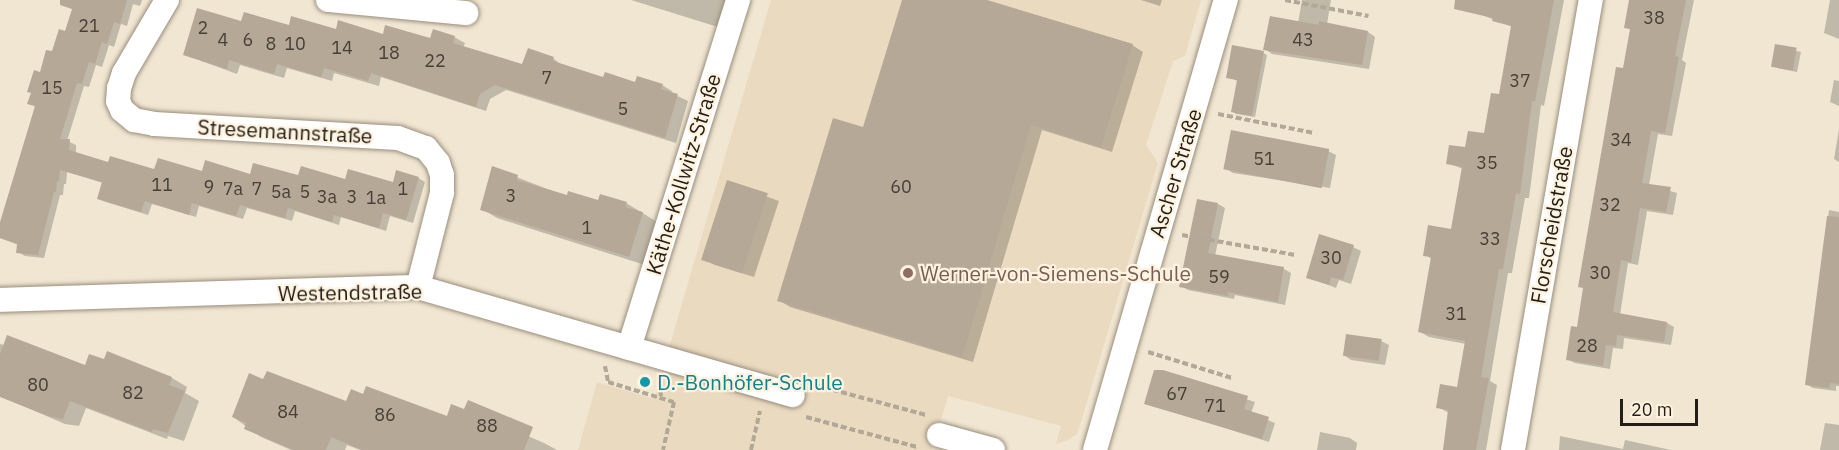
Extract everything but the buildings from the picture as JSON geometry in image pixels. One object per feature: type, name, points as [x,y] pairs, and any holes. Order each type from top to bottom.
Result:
[{"type":"street","name":"Stresemannstraße","points":[[167,0],[124,73],[118,101],[122,110],[134,120],[154,124],[398,138],[426,148],[440,169],[442,193],[418,287]]},
{"type":"street","points":[[328,0],[466,13]]},
{"type":"street","name":"Käthe-Kollwitz-Straße","points":[[629,348],[738,0]]},
{"type":"street","name":"Ascher Straße","points":[[1095,450],[1226,0]]},
{"type":"street","name":"Florscheidstraße","points":[[1513,450],[1591,0]]},
{"type":"street","name":"Westendstraße","points":[[0,300],[418,287],[793,395]]},
{"type":"street","points":[[932,442],[993,450]]},
{"type":"path","points":[[1285,0],[1368,16]]},
{"type":"path","points":[[1194,110],[1314,133]]},
{"type":"path","points":[[1158,231],[1295,255]]},
{"type":"path","points":[[604,342],[603,357],[608,382],[674,402],[663,450]]},
{"type":"path","points":[[1125,344],[1232,378]]},
{"type":"path","points":[[808,383],[936,417],[932,442],[796,414],[793,395],[808,383]]},
{"type":"path","points":[[751,450],[765,387]]},
{"type":"shaded area","name":"Werner-von-Siemens-Schule","points":[[771,0],[1201,0],[1185,56],[1173,61],[1146,145],[1158,163],[1077,434],[1056,444],[1061,426],[948,396],[932,450],[578,450],[597,382],[654,399]]},
{"type":"place","name":"Werner-von-Siemens-Schule","points":[[908,273]]},
{"type":"place","name":"D.-Bonhöfer-Schule","points":[[645,382]]}]
